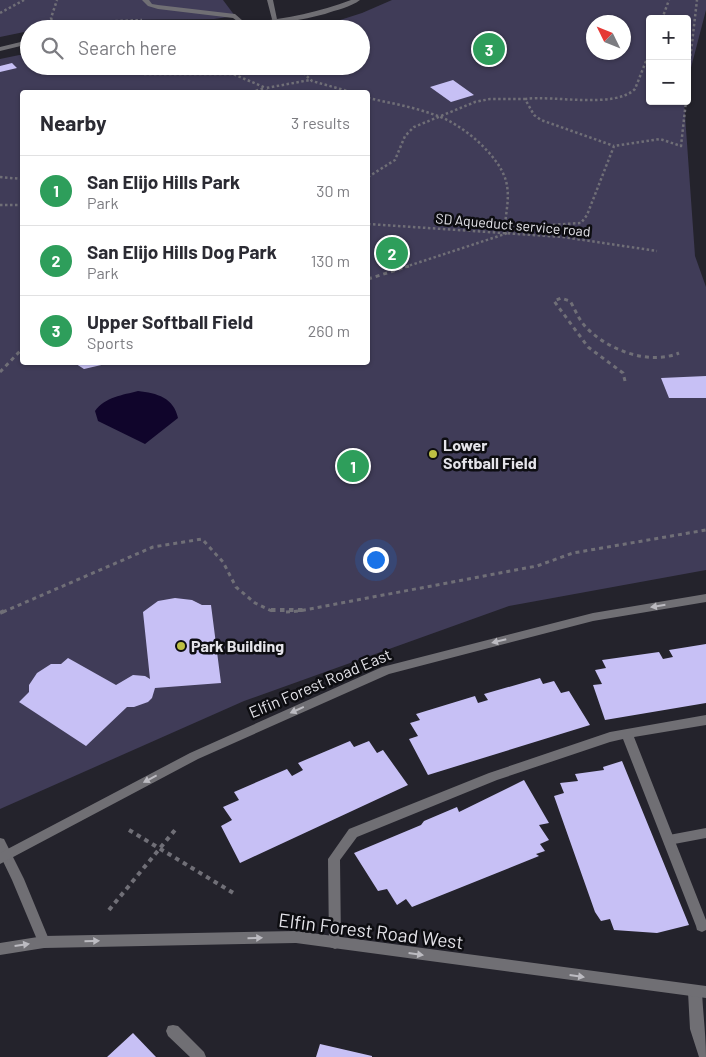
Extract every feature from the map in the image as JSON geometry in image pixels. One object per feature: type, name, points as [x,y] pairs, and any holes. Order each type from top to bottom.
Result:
[{"type":"street","points":[[145,0],[150,5],[158,7],[235,16],[239,20]]},
{"type":"street","points":[[270,0],[275,20]]},
{"type":"street","points":[[289,20],[339,8],[356,0]]},
{"type":"street","points":[[0,49],[20,44]]},
{"type":"street","name":"Elfin Forest Road East","points":[[4,857],[194,756],[386,670],[594,617],[706,598]]},
{"type":"street","points":[[335,943],[334,859],[353,833],[493,776],[610,737],[706,720]]},
{"type":"street","points":[[628,734],[702,926]]},
{"type":"street","points":[[669,840],[706,833]]},
{"type":"street","points":[[0,843],[4,857],[44,942]]},
{"type":"street","name":"Elfin Forest Road West","points":[[0,948],[44,942],[296,937],[701,992]]},
{"type":"street","points":[[701,992],[697,1029],[706,1057]]},
{"type":"street","points":[[173,1031],[199,1057]]},
{"type":"path","points":[[0,13],[24,0]]},
{"type":"path","points":[[52,20],[57,0]]},
{"type":"path","points":[[663,15],[669,0]]},
{"type":"path","points":[[690,60],[697,0]]},
{"type":"path","points":[[112,20],[147,20]]},
{"type":"path","points":[[370,176],[395,160],[405,136],[414,127],[437,116],[490,99],[539,97],[599,101],[631,93],[635,89],[646,60]]},
{"type":"path","points":[[236,75],[266,88]]},
{"type":"path","points":[[302,75],[310,80],[343,90]]},
{"type":"path","points":[[258,90],[310,80]]},
{"type":"path","points":[[370,99],[437,116],[482,143],[495,160],[506,180],[509,203],[504,216],[505,234]]},
{"type":"path","points":[[525,99],[534,115],[541,120],[614,146],[660,139],[681,146],[686,105]]},
{"type":"path","points":[[370,278],[505,234],[519,226],[581,223],[587,215],[614,146]]},
{"type":"path","points":[[0,177],[20,179]]},
{"type":"path","points":[[0,205],[20,206]]},
{"type":"path","name":"SD Aqueduct service road","points":[[370,224],[563,237],[657,252]]},
{"type":"path","points":[[625,382],[623,373],[588,347],[554,300],[562,298],[570,301],[582,324],[598,338],[610,344],[654,360],[671,359],[679,353]]},
{"type":"path","points":[[0,372],[20,351]]},
{"type":"path","points":[[0,613],[153,547],[202,539],[223,562],[236,587],[255,603],[275,612],[283,612],[299,611],[527,567],[573,553],[706,530]]},
{"type":"path","points":[[129,830],[235,894]]},
{"type":"path","points":[[109,910],[175,830]]},
{"type":"shaded area","points":[[0,0],[223,0],[235,16],[214,19],[20,20],[20,33],[0,37]]},
{"type":"shaded area","points":[[392,0],[706,0],[706,10],[691,68],[691,15],[646,15],[646,105],[684,105],[695,256],[706,287],[706,570],[509,606],[244,701],[0,809],[0,59],[20,55],[20,75],[370,75],[370,20],[340,20]]},
{"type":"shaded area","points":[[138,391],[152,393],[169,401],[176,411],[178,418],[145,444],[98,421],[95,411],[109,400],[120,395]]},
{"type":"building","points":[[12,63],[17,68],[0,72],[0,66]]},
{"type":"building","points":[[453,80],[474,95],[451,102],[430,87]]},
{"type":"building","points":[[78,365],[101,365],[84,369]]},
{"type":"building","points":[[706,376],[706,398],[669,398],[661,378]]},
{"type":"building","points":[[175,598],[192,600],[202,605],[211,605],[221,683],[155,688],[152,698],[148,702],[134,707],[127,707],[86,746],[19,702],[29,692],[29,685],[37,673],[51,664],[61,664],[68,658],[116,685],[133,675],[145,676],[150,679],[143,612],[158,601]]},
{"type":"building","points":[[706,644],[706,703],[605,720],[593,685],[602,684],[595,670],[606,668],[602,660],[659,652],[663,659],[673,657],[669,650]]},
{"type":"building","points":[[540,678],[543,684],[554,681],[561,693],[569,691],[590,725],[428,775],[409,739],[418,736],[410,723],[420,720],[416,714],[475,696],[478,703],[488,700],[484,694]]},
{"type":"building","points":[[350,741],[354,747],[369,741],[377,753],[383,750],[408,785],[240,863],[221,826],[232,820],[223,807],[239,800],[234,792],[287,769],[292,776],[303,770],[298,763]]},
{"type":"building","points":[[622,761],[689,925],[657,933],[614,930],[610,919],[601,921],[595,912],[554,796],[564,793],[560,783],[578,781],[575,774],[604,770],[603,767]]},
{"type":"building","points":[[524,780],[549,823],[539,825],[549,840],[540,844],[545,851],[536,854],[539,856],[412,907],[406,899],[397,905],[387,889],[378,891],[354,853],[421,825],[424,821],[457,807],[459,812]]},
{"type":"building","points":[[133,1033],[156,1057],[107,1057]]},
{"type":"building","points":[[320,1044],[372,1056],[372,1057],[316,1057]]},
{"type":"place","name":"Upper Softball Field","points":[[489,49]]},
{"type":"place","name":"San Elijo Hills Dog Park","points":[[392,253]]},
{"type":"place","name":"Lower Softball Field","points":[[433,454]]},
{"type":"place","name":"San Elijo Hills Park","points":[[353,466]]},
{"type":"place","name":"Park Building","points":[[181,646]]}]
